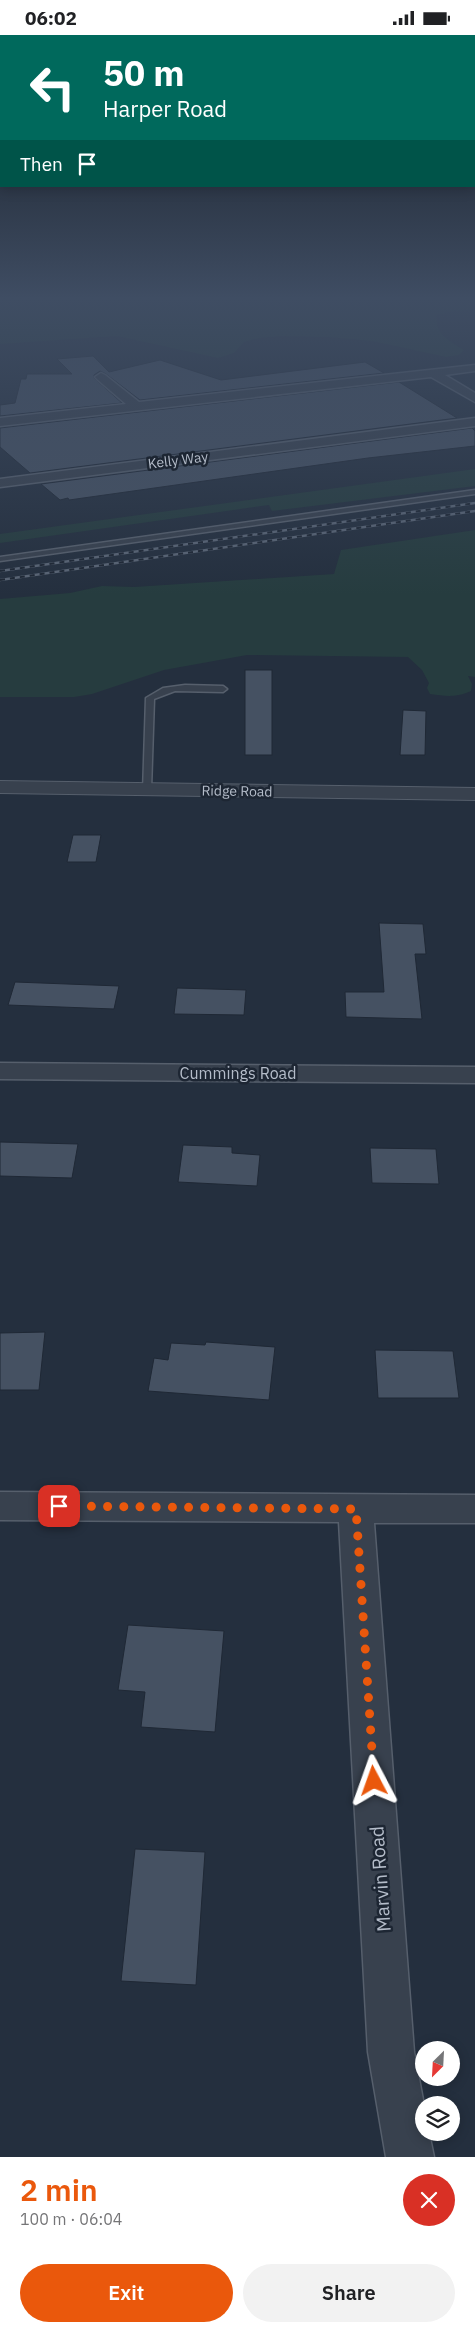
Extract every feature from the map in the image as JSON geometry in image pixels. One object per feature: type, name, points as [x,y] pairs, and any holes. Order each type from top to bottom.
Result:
[{"type":"street","points":[[125,397],[136,406]]},
{"type":"street","points":[[0,422],[217,397]]},
{"type":"street","name":"Kelly Way","points":[[0,483],[475,422]]},
{"type":"street","name":"Ridge Road","points":[[0,787],[475,794]]},
{"type":"street","name":"Cummings Road","points":[[0,1071],[475,1075]]},
{"type":"street","points":[[0,1505],[475,1509]]},
{"type":"street","name":"Marvin Road","points":[[356,1509],[391,2052],[410,2157]]},
{"type":"lane","points":[[0,559],[414,499],[475,492]]},
{"type":"lane","points":[[146,790],[150,698],[157,693],[170,689],[223,689]]},
{"type":"green space","points":[[475,469],[475,486],[272,511],[269,505],[0,543],[0,534]]},
{"type":"green space","points":[[475,530],[475,677],[468,676],[472,684],[471,691],[466,693],[450,696],[430,694],[427,688],[429,683],[422,670],[408,657],[247,655],[164,670],[92,694],[74,697],[0,697],[0,599],[70,593],[102,586],[134,587],[334,574],[341,550]]},
{"type":"building","points":[[16,397],[115,397],[122,403],[0,416],[0,405],[15,403]]},
{"type":"building","points":[[136,397],[167,397],[140,400]]},
{"type":"building","points":[[269,397],[423,397],[457,418],[30,473],[0,447],[0,428]]},
{"type":"building","points":[[472,428],[475,431],[475,446],[368,458],[69,500],[68,498],[60,500],[41,484]]},
{"type":"building","points":[[245,670],[272,670],[272,755],[245,755]]},
{"type":"building","points":[[403,710],[426,711],[425,755],[400,755]]},
{"type":"building","points":[[73,835],[101,835],[96,862],[67,862]]},
{"type":"building","points":[[379,923],[423,924],[426,954],[415,954],[422,1019],[346,1017],[345,992],[384,992]]},
{"type":"building","points":[[15,982],[119,986],[114,1009],[8,1005]]},
{"type":"building","points":[[177,988],[246,990],[244,1015],[174,1014]]},
{"type":"building","points":[[0,1142],[78,1144],[72,1178],[0,1176]]},
{"type":"building","points":[[183,1145],[232,1147],[232,1153],[260,1155],[257,1186],[178,1182]]},
{"type":"building","points":[[370,1148],[436,1149],[439,1184],[372,1183]]},
{"type":"building","points":[[45,1332],[39,1390],[0,1390],[0,1333]]},
{"type":"building","points":[[206,1342],[275,1347],[269,1400],[148,1391],[154,1358],[168,1360],[171,1343],[205,1345]]},
{"type":"building","points":[[375,1350],[453,1351],[459,1398],[378,1398]]},
{"type":"building","points":[[128,1625],[224,1631],[215,1732],[141,1727],[145,1692],[118,1690]]},
{"type":"building","points":[[135,1849],[205,1852],[196,1985],[121,1981]]},
{"type":"railway","points":[[0,571],[475,503]]},
{"type":"railway","points":[[0,580],[475,511]]},
{"type":"route","points":[[59,1506],[356,1509],[374,1781]]}]
